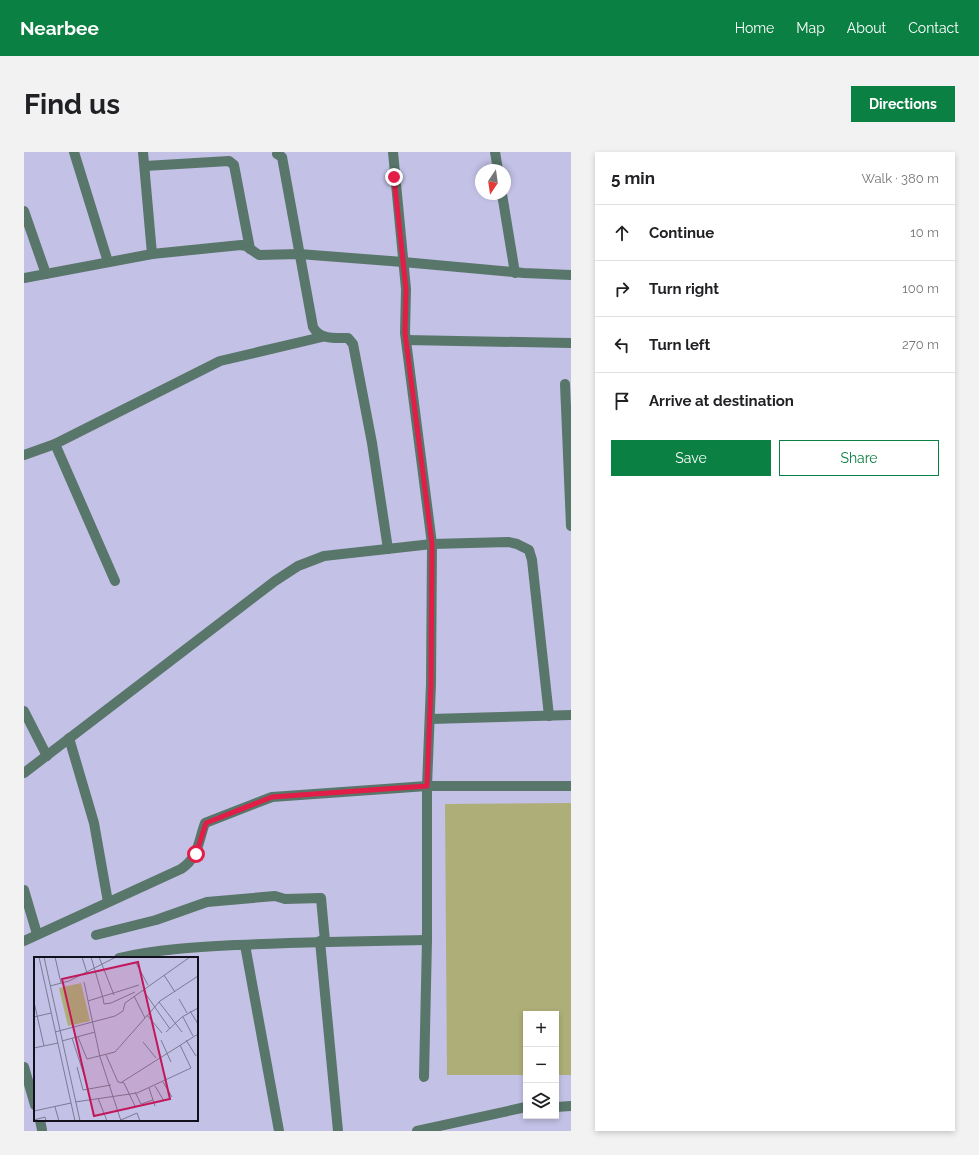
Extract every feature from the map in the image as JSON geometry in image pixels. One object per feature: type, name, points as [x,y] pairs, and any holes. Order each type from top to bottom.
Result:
[{"type":"street","points":[[74,152],[108,262]]},
{"type":"street","points":[[144,152],[152,254]]},
{"type":"street","points":[[393,152],[406,289],[406,340],[432,544],[430,719],[427,786],[424,1077]]},
{"type":"street","points":[[495,152],[497,164]]},
{"type":"street","points":[[277,154],[282,157],[298,254],[313,327],[316,333],[322,337]]},
{"type":"street","points":[[145,166],[229,161],[234,165],[250,249]]},
{"type":"street","points":[[503,200],[515,273]]},
{"type":"street","points":[[24,211],[46,274]]},
{"type":"street","points":[[24,278],[152,254],[241,245],[259,255],[298,254],[515,273],[571,275]]},
{"type":"street","points":[[24,455],[55,444],[220,361],[322,337],[348,338],[353,344],[372,443],[388,549]]},
{"type":"street","points":[[406,340],[571,343]]},
{"type":"street","points":[[565,384],[571,526]]},
{"type":"street","points":[[55,444],[115,581]]},
{"type":"street","points":[[24,773],[275,581],[298,566],[324,556],[432,544],[508,542],[517,544],[529,550],[532,560],[549,716]]},
{"type":"street","points":[[24,711],[46,756]]},
{"type":"street","points":[[430,719],[571,716]]},
{"type":"street","points":[[69,738],[94,823],[108,902]]},
{"type":"street","points":[[24,941],[181,870],[191,863],[196,854],[206,823],[212,819],[272,797],[427,786],[571,786]]},
{"type":"street","points":[[24,890],[37,934]]},
{"type":"street","points":[[96,935],[156,920],[207,902],[275,896],[285,899],[321,898],[322,941],[338,1131]]},
{"type":"street","points":[[123,957],[136,954],[245,945],[322,941],[426,940]]},
{"type":"street","points":[[245,945],[279,1131]]},
{"type":"street","points":[[24,1067],[34,1102]]},
{"type":"street","points":[[559,1106],[571,1106]]},
{"type":"street","points":[[417,1131],[523,1108]]},
{"type":"green space","points":[[571,803],[571,1075],[559,1075],[559,1011],[523,1011],[523,1075],[447,1075],[445,804]]},
{"type":"route","points":[[196,854],[206,823],[212,819],[272,797],[427,786],[431,684],[432,544],[405,333],[406,289],[394,177]]}]
